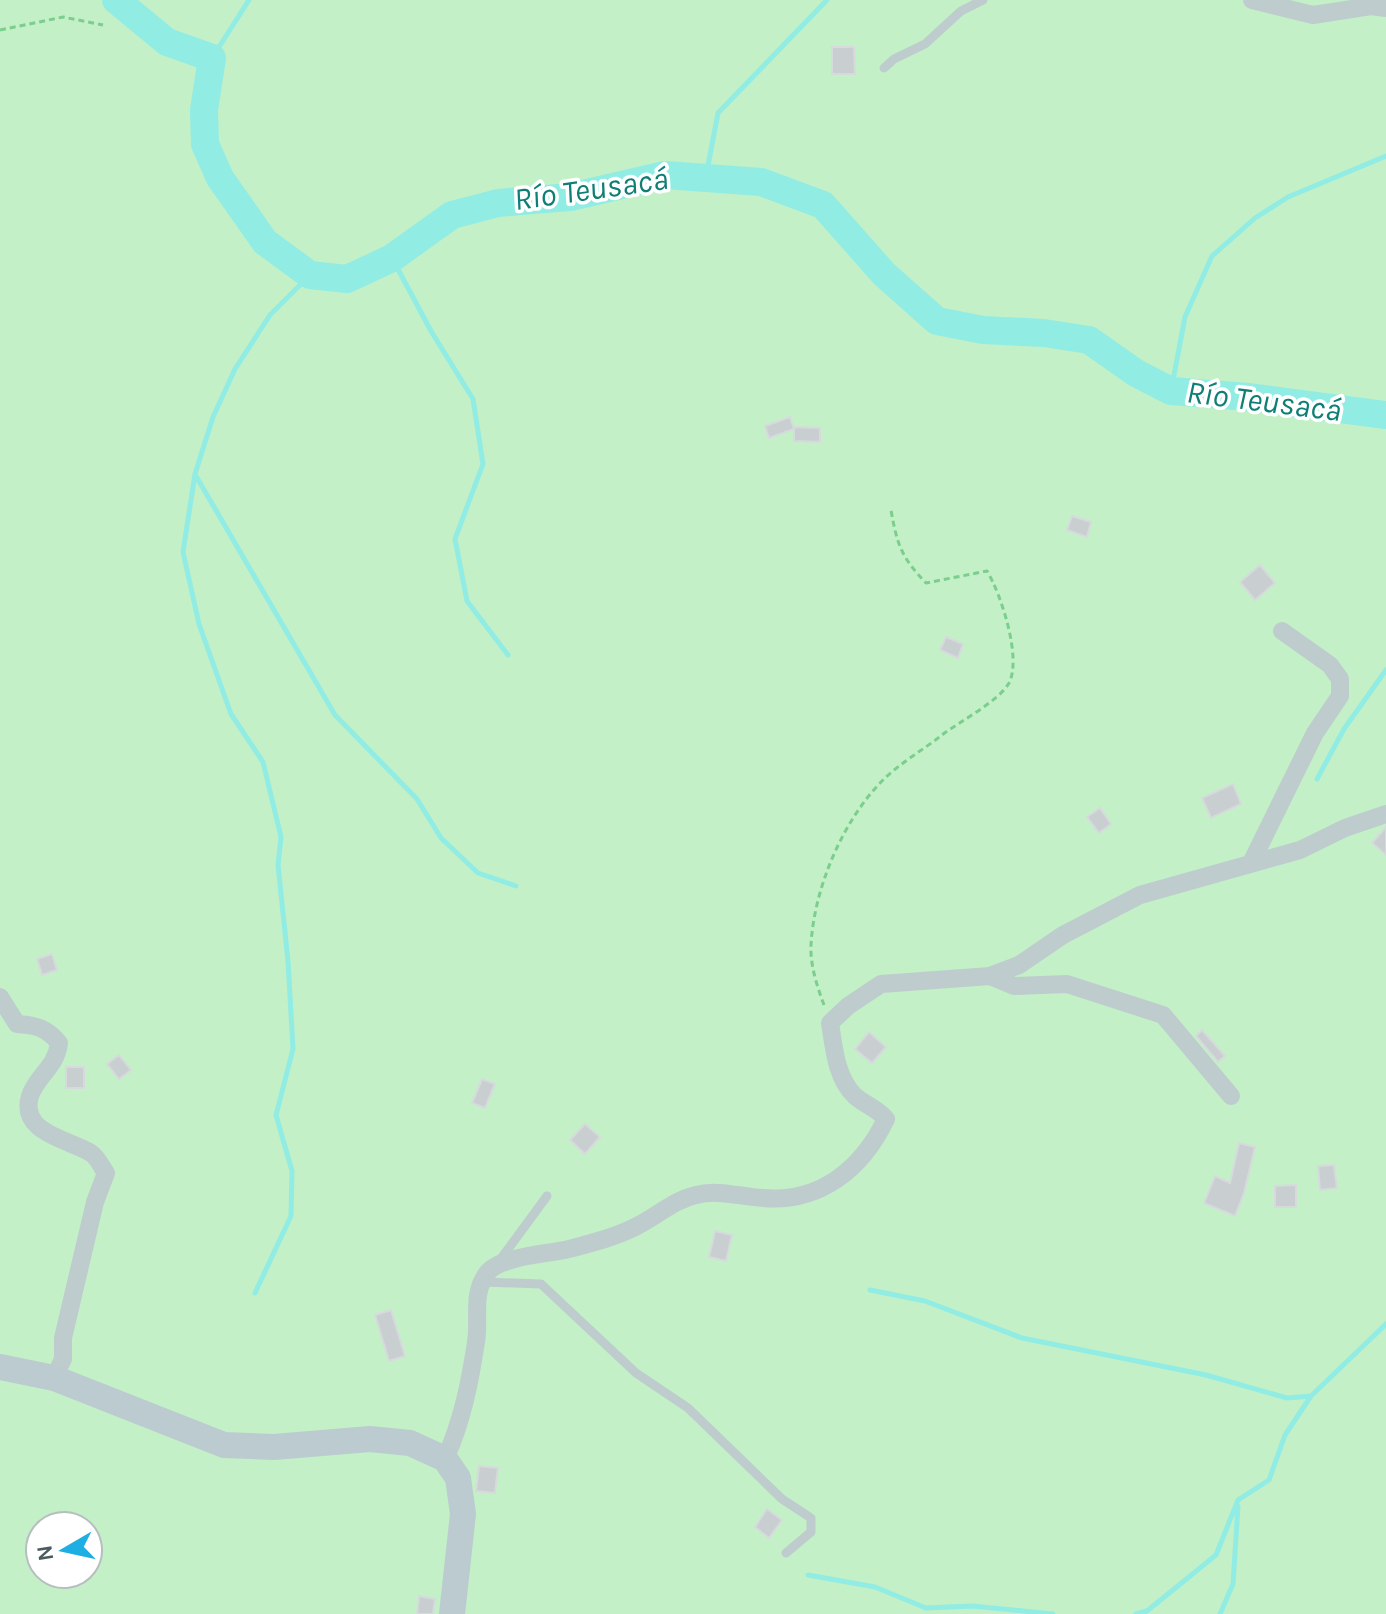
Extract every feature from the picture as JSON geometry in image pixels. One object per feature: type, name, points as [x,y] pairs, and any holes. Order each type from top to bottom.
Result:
[{"type":"street","points":[[1252,0],[1313,15],[1371,6],[1386,8]]},
{"type":"street","points":[[1251,863],[1315,733],[1340,696],[1340,679],[1330,665],[1282,631]]},
{"type":"street","points":[[445,1459],[459,1427],[477,1339],[477,1294],[496,1266],[596,1242],[637,1226],[698,1194],[730,1193],[765,1199],[814,1194],[839,1178],[875,1142],[886,1119],[878,1110],[855,1096],[840,1075],[830,1023],[848,1006],[881,984],[990,976],[1019,965],[1063,935],[1140,895],[1300,850],[1345,828],[1386,814]]},
{"type":"street","points":[[990,976],[1014,986],[1067,984],[1163,1015],[1231,1096]]},
{"type":"street","points":[[0,997],[17,1024],[48,1030],[59,1043],[57,1057],[31,1094],[28,1111],[35,1126],[94,1155],[106,1173],[95,1202],[63,1338],[63,1359],[54,1378]]},
{"type":"street","points":[[0,1367],[54,1378],[224,1445],[274,1447],[370,1439],[410,1443],[445,1459],[458,1478],[463,1514],[452,1614]]},
{"type":"lane","points":[[884,68],[894,59],[925,44],[961,11],[983,0]]},
{"type":"lane","points":[[496,1266],[547,1196]]},
{"type":"lane","points":[[483,1282],[541,1284],[636,1373],[688,1408],[782,1499],[811,1518],[811,1532],[786,1553]]},
{"type":"path","points":[[0,30],[63,17],[103,25]]},
{"type":"path","points":[[830,1023],[815,981],[810,946],[822,885],[850,820],[884,779],[980,710],[1009,683],[1013,662],[997,588],[987,571],[926,583],[911,567],[897,544],[891,510]]},
{"type":"green space","points":[[0,0],[1386,0],[1386,1614],[0,1614]]},
{"type":"building","points":[[832,47],[854,47],[855,74],[832,74]]},
{"type":"building","points":[[790,417],[794,429],[769,438],[765,426]]},
{"type":"building","points":[[794,427],[820,428],[820,442],[794,441]]},
{"type":"building","points":[[1072,516],[1091,522],[1087,537],[1067,530]]},
{"type":"building","points":[[1260,565],[1275,583],[1255,600],[1240,582]]},
{"type":"building","points":[[946,637],[963,644],[958,658],[940,650]]},
{"type":"building","points":[[1233,784],[1241,804],[1211,818],[1202,798]]},
{"type":"building","points":[[1100,808],[1111,824],[1099,833],[1087,817]]},
{"type":"building","points":[[1386,827],[1386,855],[1372,843]]},
{"type":"building","points":[[52,954],[57,970],[42,975],[37,959]]},
{"type":"building","points":[[1202,1030],[1225,1056],[1218,1062],[1196,1036]]},
{"type":"building","points":[[869,1032],[886,1047],[872,1063],[855,1049]]},
{"type":"building","points":[[119,1055],[131,1070],[119,1079],[107,1064]]},
{"type":"building","points":[[66,1067],[84,1067],[84,1088],[66,1088]]},
{"type":"building","points":[[482,1079],[495,1084],[485,1108],[472,1103]]},
{"type":"building","points":[[585,1124],[600,1137],[585,1154],[570,1140]]},
{"type":"building","points":[[1239,1143],[1255,1147],[1235,1216],[1204,1203],[1215,1176],[1230,1183]]},
{"type":"building","points":[[1334,1165],[1337,1188],[1320,1190],[1318,1166]]},
{"type":"building","points":[[1296,1185],[1296,1207],[1275,1207],[1275,1186]]},
{"type":"building","points":[[715,1231],[732,1235],[726,1261],[709,1257]]},
{"type":"building","points":[[391,1310],[405,1356],[389,1361],[375,1315]]},
{"type":"building","points":[[479,1466],[498,1468],[495,1493],[476,1491]]},
{"type":"building","points":[[767,1509],[782,1520],[769,1538],[755,1527]]},
{"type":"building","points":[[419,1596],[435,1599],[433,1614],[417,1614]]},
{"type":"waterway","name":"Río Teusacá","points":[[116,0],[167,42],[212,58],[204,110],[205,144],[220,178],[265,242],[310,275],[347,279],[392,258],[452,215],[498,203],[570,197],[665,175],[761,182],[823,205],[884,274],[937,321],[983,330],[1044,333],[1089,340],[1136,373],[1171,391],[1248,397],[1386,415]]},
{"type":"waterway","points":[[212,58],[249,0]]},
{"type":"waterway","points":[[706,176],[718,113],[827,0]]},
{"type":"waterway","points":[[1171,391],[1185,317],[1212,256],[1255,218],[1288,197],[1386,156]]},
{"type":"waterway","points":[[392,258],[431,331],[473,399],[483,464],[455,539],[467,601],[508,655]]},
{"type":"waterway","points":[[255,1293],[291,1216],[292,1171],[276,1115],[293,1049],[278,865],[281,837],[263,762],[231,714],[199,624],[183,552],[195,474],[213,417],[235,369],[270,315],[310,275]]},
{"type":"waterway","points":[[196,476],[335,715],[417,799],[441,838],[478,873],[516,886]]},
{"type":"waterway","points":[[1317,779],[1344,729],[1386,670]]},
{"type":"waterway","points":[[870,1290],[925,1301],[1022,1338],[1206,1375],[1287,1398],[1311,1396],[1386,1324]]},
{"type":"waterway","points":[[1136,1614],[1147,1611],[1216,1555],[1238,1500],[1269,1480],[1285,1435],[1311,1396]]},
{"type":"waterway","points":[[1220,1614],[1233,1584],[1238,1506]]},
{"type":"waterway","points":[[808,1575],[875,1587],[926,1608],[972,1606],[1053,1614]]}]
